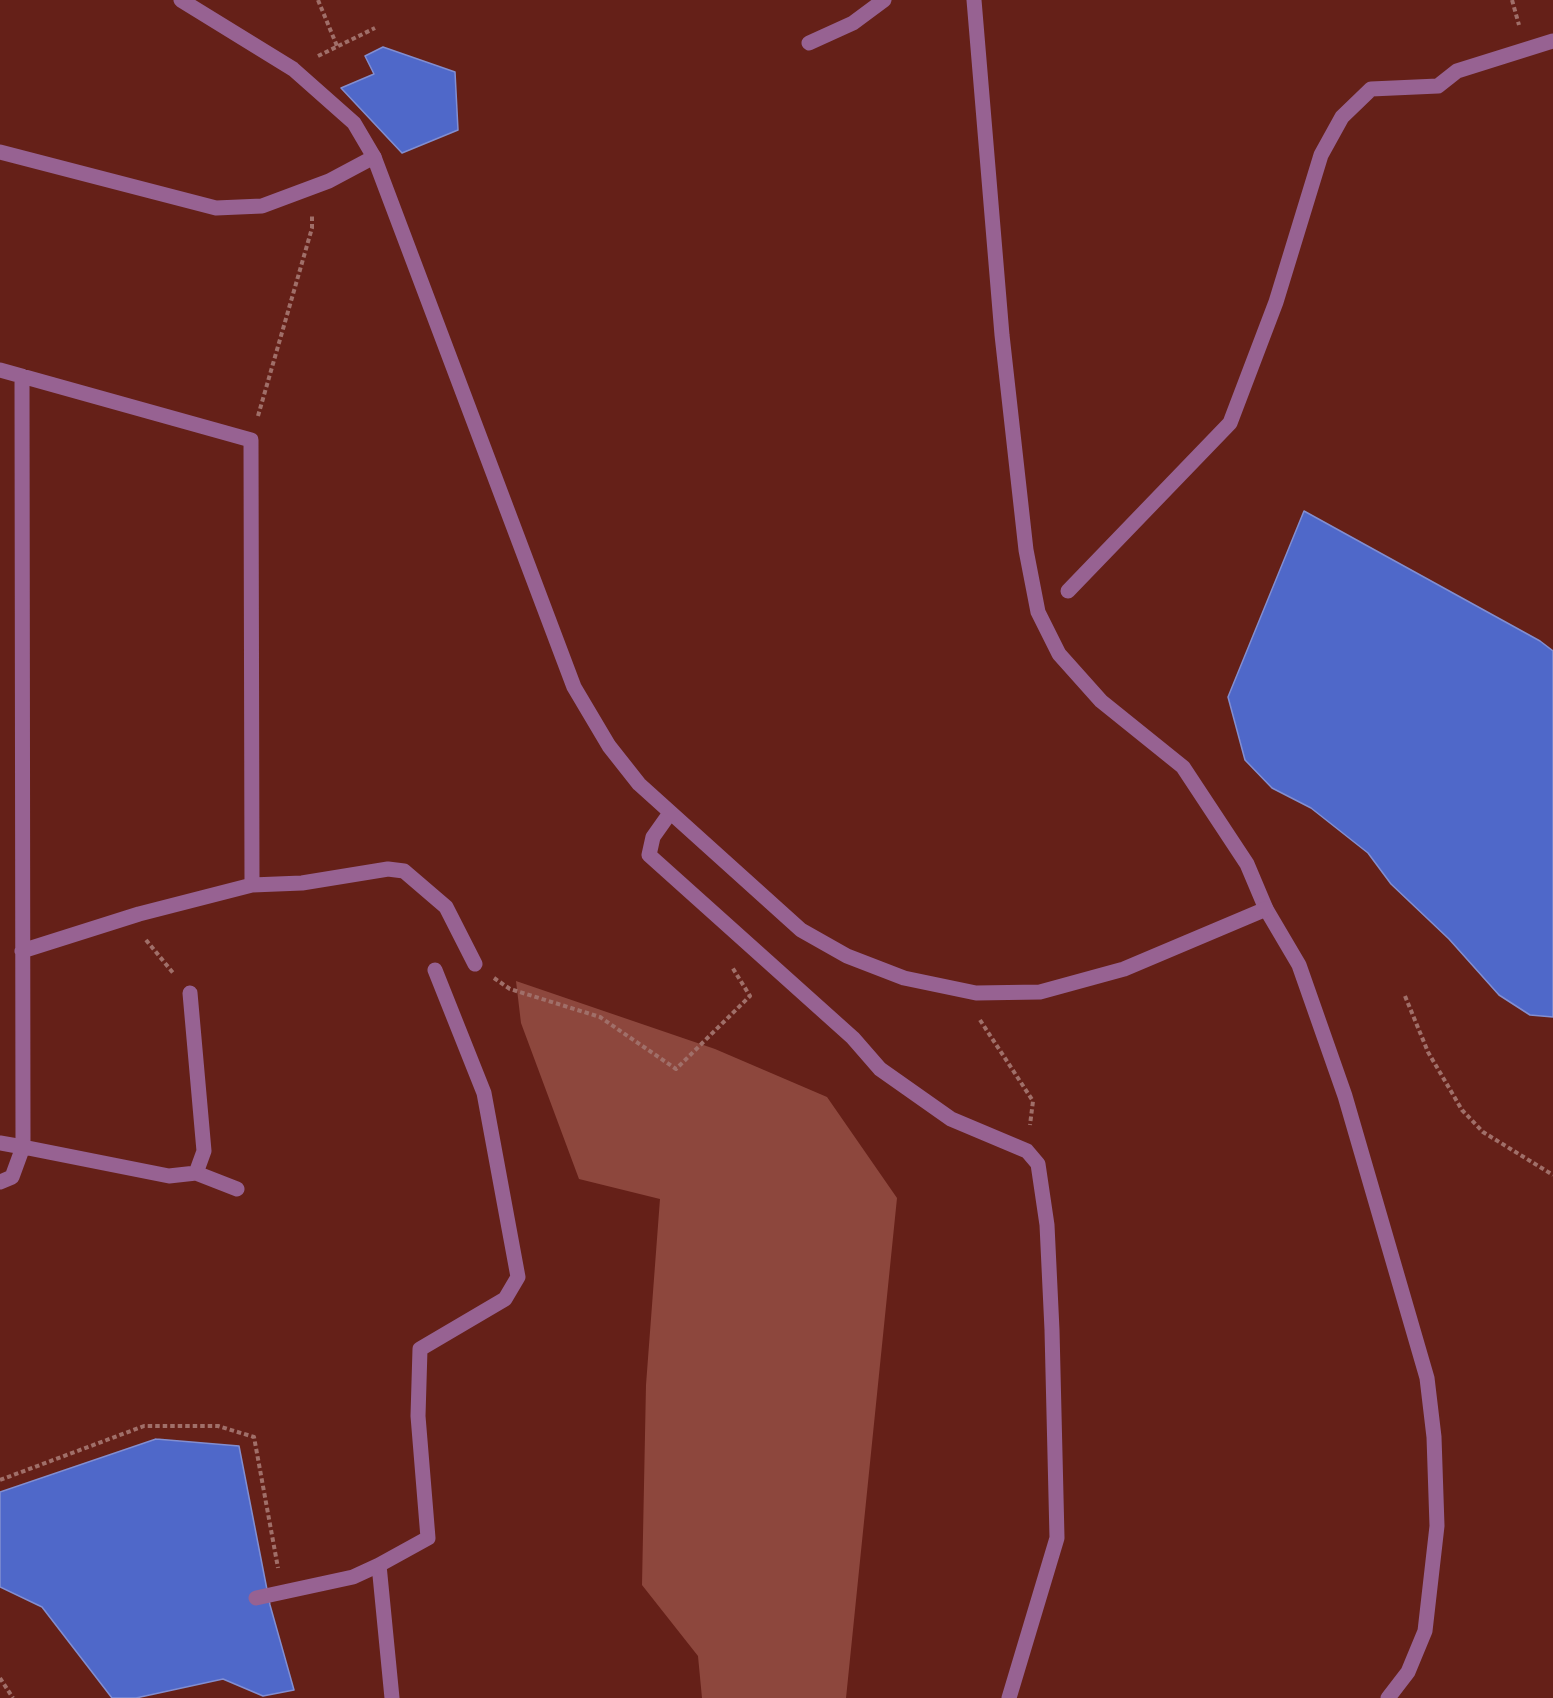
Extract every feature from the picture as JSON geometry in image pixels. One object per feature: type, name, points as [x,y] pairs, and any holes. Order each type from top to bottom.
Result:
[{"type":"street","points":[[182,0],[293,69],[354,123],[374,157],[574,687],[609,746],[639,784],[801,930],[847,956],[904,978],[976,993],[1040,992],[1124,969],[1266,909]]},
{"type":"street","points":[[809,43],[853,23],[884,0]]},
{"type":"street","points":[[974,0],[1002,335],[1026,550],[1038,612],[1059,654],[1101,701],[1184,767],[1247,864],[1266,909],[1299,965],[1345,1096],[1427,1378],[1434,1437],[1437,1526],[1425,1631],[1408,1672],[1388,1698]]},
{"type":"street","points":[[1068,591],[1230,423],[1276,302],[1321,155],[1342,117],[1371,89],[1438,86],[1457,71],[1553,41]]},
{"type":"street","points":[[0,152],[216,208],[262,206],[312,188],[374,157]]},
{"type":"street","points":[[0,370],[251,440],[252,885]]},
{"type":"street","points":[[0,1182],[12,1177],[23,1147],[22,376]]},
{"type":"street","points":[[670,813],[653,837],[649,855],[853,1038],[880,1070],[951,1119],[1027,1151],[1038,1164],[1047,1225],[1057,1538],[1009,1698]]},
{"type":"street","points":[[22,951],[128,917],[252,885],[302,883],[388,869],[404,871],[446,907],[475,964]]},
{"type":"street","points":[[256,1598],[353,1577],[428,1538],[418,1416],[420,1349],[506,1299],[518,1277],[484,1092],[435,970]]},
{"type":"street","points":[[190,993],[204,1151],[196,1173]]},
{"type":"street","points":[[0,1143],[169,1176],[196,1173],[237,1189]]},
{"type":"street","points":[[379,1564],[392,1698]]},
{"type":"path","points":[[318,0],[337,47]]},
{"type":"path","points":[[293,69],[375,28]]},
{"type":"path","points":[[251,440],[312,228],[312,188]]},
{"type":"path","points":[[128,917],[190,993]]},
{"type":"path","points":[[475,964],[510,989],[600,1017],[676,1069],[750,996],[728,962],[744,940]]},
{"type":"path","points":[[959,990],[1033,1101]]},
{"type":"path","points":[[1405,996],[1428,1052],[1462,1110],[1483,1132],[1553,1175]]},
{"type":"path","points":[[0,1480],[144,1426],[218,1426],[254,1437],[282,1593]]},
{"type":"path","points":[[0,1678],[13,1698]]},
{"type":"shaded area","points":[[516,981],[715,1049],[827,1097],[897,1198],[846,1698],[702,1698],[698,1656],[642,1585],[646,1385],[660,1199],[579,1179],[521,1023]]},
{"type":"water","points":[[383,47],[455,72],[458,130],[402,153],[341,88],[374,74],[365,56]]},
{"type":"water","points":[[1304,511],[1540,641],[1553,651],[1553,1017],[1530,1015],[1499,995],[1449,939],[1391,884],[1368,853],[1311,808],[1272,788],[1245,760],[1228,697]]},
{"type":"water","points":[[156,1439],[239,1446],[270,1605],[294,1690],[263,1696],[223,1679],[136,1698],[112,1698],[42,1607],[0,1587],[0,1492]]}]
